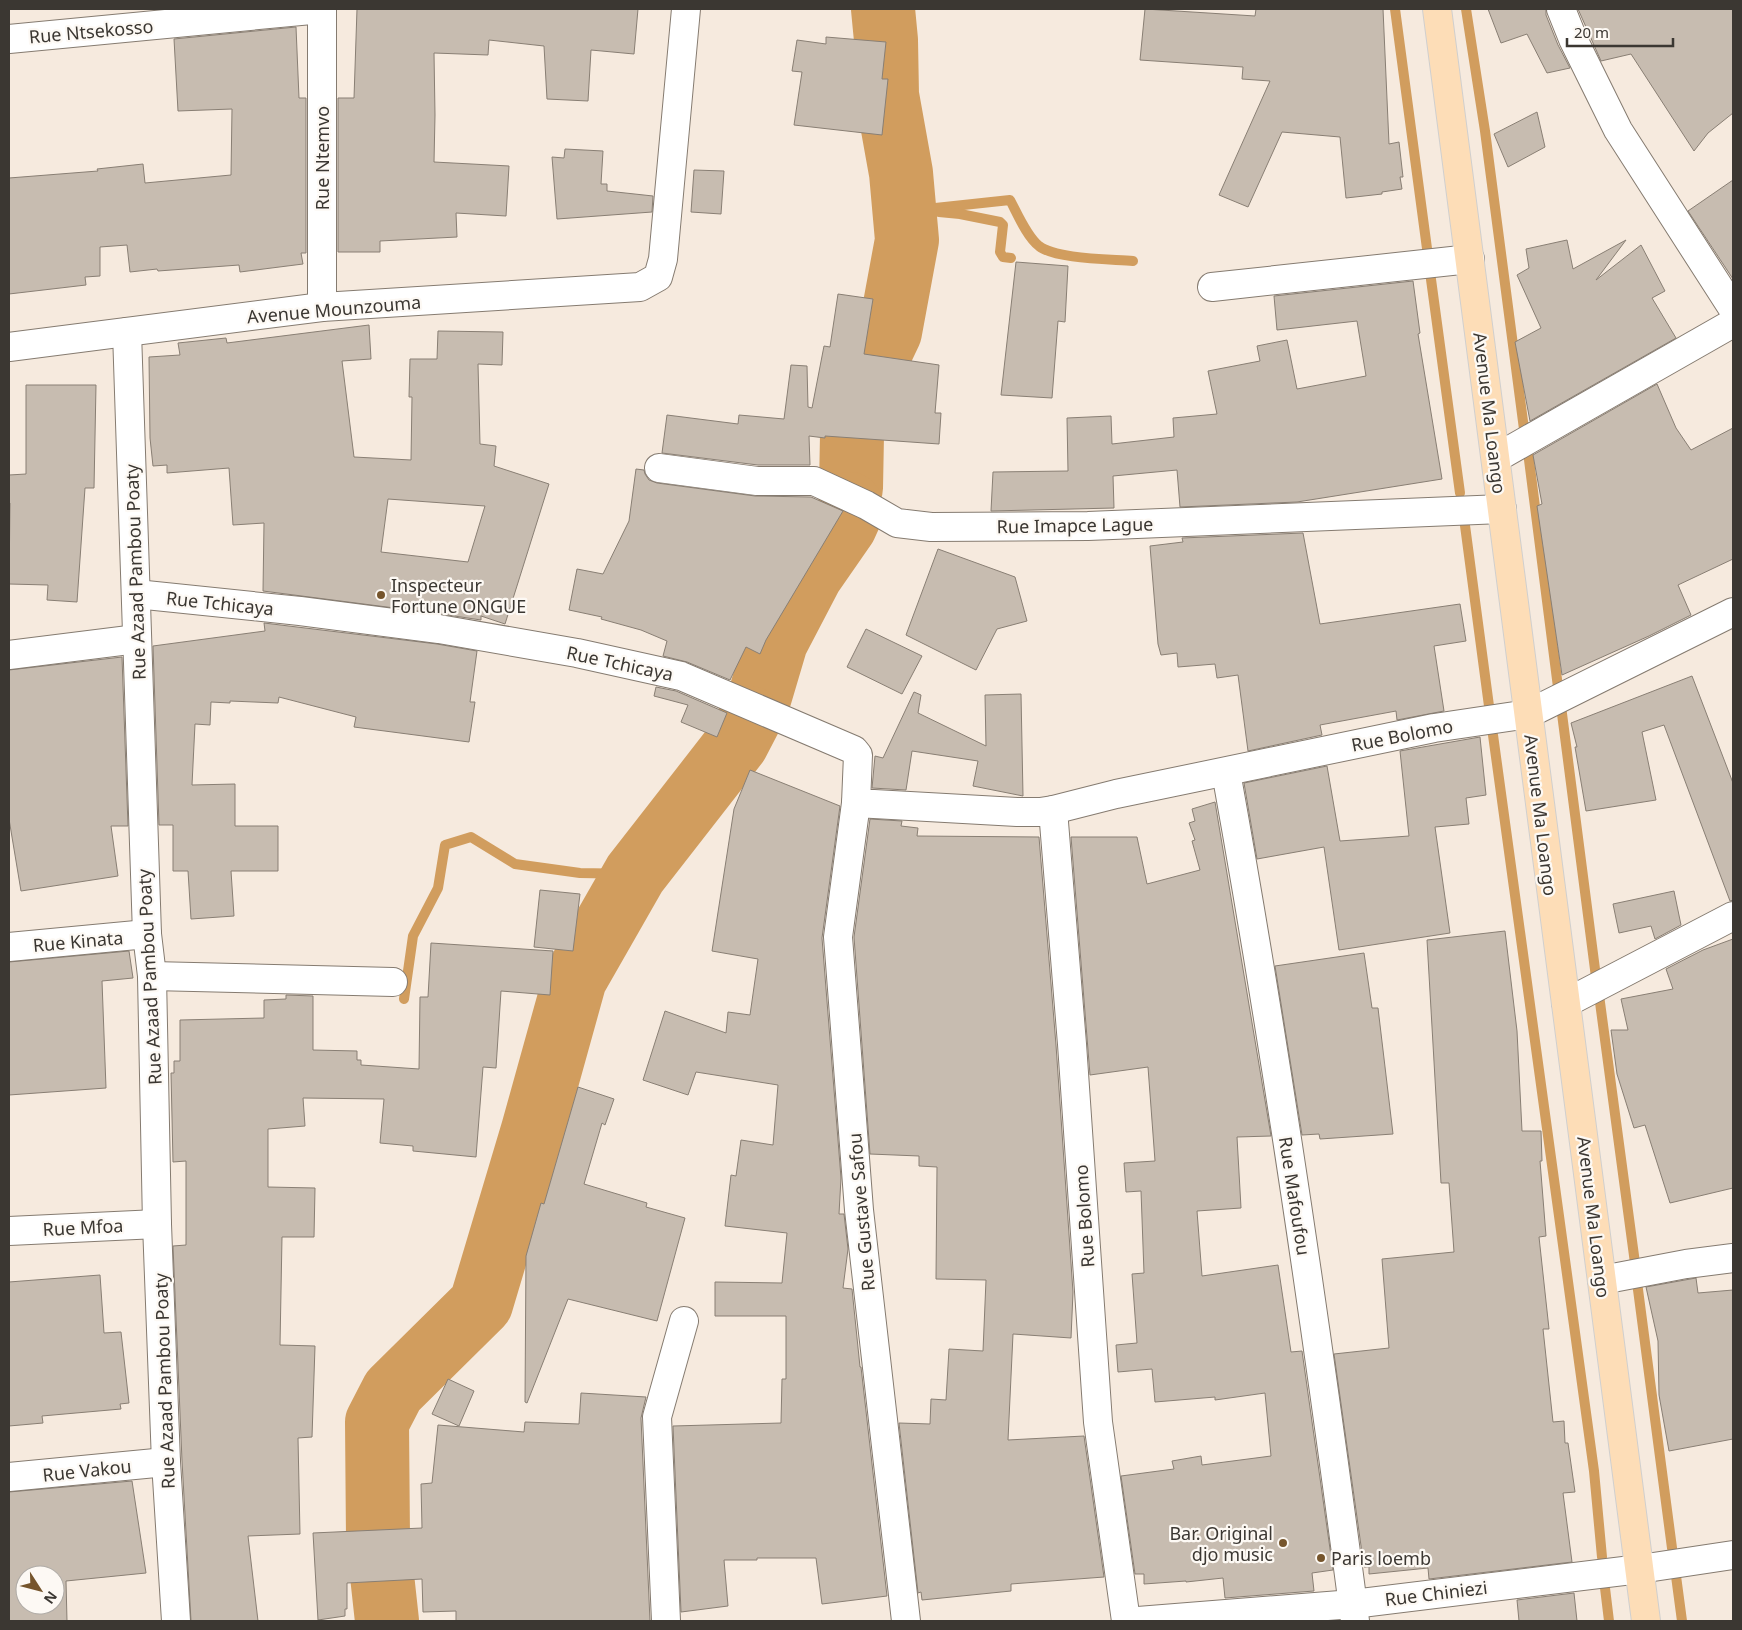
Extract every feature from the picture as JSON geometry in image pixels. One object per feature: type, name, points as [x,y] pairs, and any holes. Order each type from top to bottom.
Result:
[{"type":"main road","name":"Avenue Ma Loango","points":[[1437,9],[1646,1621]]},
{"type":"street","name":"Rue Ntsekosso","points":[[9,39],[322,9]]},
{"type":"street","name":"Rue Ntemvo","points":[[322,9],[322,307]]},
{"type":"street","name":"Avenue Mounzouma","points":[[9,347],[322,307],[640,287],[658,278],[663,259],[686,9]]},
{"type":"street","points":[[1561,9],[1573,39],[1618,130],[1733,309]]},
{"type":"street","points":[[1212,287],[1470,259]]},
{"type":"street","points":[[1496,458],[1733,323]]},
{"type":"street","name":"Rue Azaad Pambou Poaty","points":[[127,332],[147,934],[152,976],[157,1224],[166,1462],[176,1621]]},
{"type":"street","name":"Rue Imapce Lague","points":[[659,468],[757,481],[814,481],[866,505],[897,522],[930,527],[1088,526],[1502,508]]},
{"type":"street","name":"Rue Tchicaya","points":[[136,594],[300,611],[490,636],[681,676],[854,750],[858,755],[856,803]]},
{"type":"street","name":"Rue Bolomo","points":[[1126,1621],[1098,1422],[1072,1044],[1046,811],[1116,794],[1434,728],[1528,714],[1733,612]]},
{"type":"street","points":[[9,655],[137,639]]},
{"type":"street","name":"Rue Mafoufou","points":[[1226,772],[1256,937],[1298,1210],[1354,1612]]},
{"type":"street","points":[[856,803],[1046,811]]},
{"type":"street","name":"Rue Gustave Safou","points":[[856,803],[838,937],[859,1210],[906,1621]]},
{"type":"street","points":[[1566,1003],[1733,916]]},
{"type":"street","name":"Rue Kinata","points":[[9,947],[147,934]]},
{"type":"street","points":[[152,976],[393,982]]},
{"type":"street","name":"Rue Mfoa","points":[[9,1231],[157,1224]]},
{"type":"street","points":[[1602,1280],[1686,1264],[1733,1258]]},
{"type":"street","points":[[666,1621],[657,1417],[684,1321]]},
{"type":"street","name":"Rue Vakou","points":[[9,1477],[166,1462]]},
{"type":"street","name":"Rue Chiniezi","points":[[1138,1621],[1354,1612],[1733,1555]]},
{"type":"building","points":[[357,9],[638,9],[634,54],[591,50],[588,101],[547,99],[544,46],[489,40],[488,55],[434,53],[434,162],[509,166],[506,216],[456,213],[457,237],[380,241],[380,252],[338,252],[338,98],[354,98]]},
{"type":"building","points":[[1145,9],[1255,16],[1256,9],[1383,9],[1389,144],[1399,142],[1403,177],[1400,177],[1402,189],[1382,192],[1382,194],[1346,198],[1340,137],[1282,132],[1248,207],[1219,195],[1270,81],[1242,79],[1243,67],[1140,60]]},
{"type":"building","points":[[1488,9],[1546,9],[1546,15],[1558,45],[1570,68],[1547,73],[1527,34],[1501,43]]},
{"type":"building","points":[[1578,9],[1733,9],[1733,113],[1708,133],[1694,151],[1631,54],[1601,61]]},
{"type":"building","points":[[296,27],[299,98],[306,98],[306,253],[301,253],[303,264],[240,272],[239,265],[130,272],[127,245],[100,247],[100,276],[85,277],[86,285],[9,294],[9,178],[98,171],[97,169],[143,164],[145,183],[231,175],[232,109],[178,111],[174,39]]},
{"type":"building","points":[[826,37],[886,42],[882,79],[888,79],[882,135],[794,125],[802,72],[792,71],[797,40],[826,44]]},
{"type":"building","points":[[1537,112],[1545,147],[1508,167],[1494,134]]},
{"type":"building","points":[[565,149],[603,151],[601,184],[607,184],[607,191],[653,196],[652,212],[557,219],[552,157],[564,158]]},
{"type":"building","points":[[694,170],[724,171],[721,214],[691,212]]},
{"type":"building","points":[[1733,180],[1733,279],[1688,211]]},
{"type":"building","points":[[1567,240],[1573,269],[1626,240],[1596,280],[1641,245],[1665,291],[1652,298],[1676,338],[1530,421],[1515,342],[1541,328],[1517,275],[1529,268],[1526,249]]},
{"type":"building","points":[[1016,262],[1068,266],[1065,322],[1058,321],[1052,398],[1001,395]]},
{"type":"building","points":[[1413,281],[1420,333],[1418,334],[1442,479],[1297,502],[1180,507],[1177,470],[1113,476],[1114,508],[991,511],[993,472],[1068,471],[1067,418],[1111,416],[1112,444],[1174,437],[1173,418],[1217,414],[1208,371],[1260,361],[1257,346],[1287,340],[1297,389],[1366,376],[1357,321],[1277,330],[1274,296]]},
{"type":"building","points":[[838,294],[873,299],[864,354],[939,365],[935,413],[941,413],[939,444],[809,436],[810,465],[758,465],[662,453],[667,415],[738,424],[739,415],[784,419],[791,365],[807,366],[808,407],[812,408],[824,346],[830,347]]},
{"type":"building","points":[[369,325],[371,359],[342,361],[354,457],[411,460],[412,397],[409,397],[410,359],[437,359],[438,331],[503,332],[502,365],[478,364],[480,444],[496,446],[494,466],[549,484],[505,624],[481,616],[481,620],[263,591],[264,523],[233,525],[229,468],[167,473],[167,465],[153,466],[150,438],[149,357],[180,355],[178,343],[226,338],[227,343]],"holes":[[[388,499],[485,506],[468,562],[381,552]]]},
{"type":"building","points":[[1657,384],[1676,428],[1691,450],[1733,428],[1733,559],[1678,585],[1691,615],[1562,675],[1537,506],[1542,504],[1533,455]]},
{"type":"building","points":[[26,385],[96,385],[94,488],[85,488],[77,602],[47,600],[48,585],[9,584],[9,475],[26,474]]},
{"type":"building","points":[[636,469],[644,470],[649,480],[657,483],[755,496],[811,497],[843,511],[766,640],[760,654],[746,647],[730,680],[687,662],[663,656],[667,641],[641,630],[601,619],[602,617],[569,610],[577,569],[603,574],[629,521]]},
{"type":"building","points":[[1303,533],[1320,624],[1460,604],[1466,641],[1434,646],[1444,711],[1397,720],[1396,711],[1320,725],[1322,735],[1248,751],[1238,675],[1217,678],[1215,664],[1178,667],[1177,653],[1161,655],[1158,644],[1150,546],[1183,542],[1182,538]]},
{"type":"building","points":[[938,549],[1015,577],[1027,621],[997,629],[976,670],[906,635]]},
{"type":"building","points":[[264,623],[437,644],[477,651],[470,702],[475,702],[469,742],[354,727],[356,717],[279,697],[278,703],[211,702],[210,725],[195,724],[192,785],[235,784],[235,826],[278,826],[278,871],[231,871],[234,916],[191,919],[188,871],[173,871],[173,825],[159,825],[153,646],[265,631]]},
{"type":"building","points":[[866,629],[922,656],[902,694],[847,667]]},
{"type":"building","points":[[122,657],[128,826],[111,826],[118,876],[21,891],[9,819],[9,670]]},
{"type":"building","points":[[1692,676],[1733,783],[1733,900],[1730,901],[1664,725],[1642,732],[1656,800],[1586,811],[1575,747],[1577,747],[1571,723]]},
{"type":"building","points":[[656,687],[676,691],[727,713],[717,737],[681,722],[688,705],[654,696]]},
{"type":"building","points":[[914,692],[921,695],[918,713],[986,746],[985,695],[1021,694],[1023,796],[973,786],[978,761],[912,751],[906,790],[872,788],[875,756],[883,758]]},
{"type":"building","points":[[1480,737],[1486,795],[1466,798],[1469,824],[1435,827],[1450,933],[1339,950],[1324,847],[1257,859],[1244,783],[1327,766],[1340,841],[1409,836],[1400,751]]},
{"type":"building","points":[[750,770],[840,806],[822,938],[841,1178],[839,1214],[844,1214],[848,1249],[843,1288],[852,1289],[887,1596],[822,1604],[816,1558],[724,1560],[728,1606],[681,1612],[673,1426],[781,1423],[782,1379],[786,1379],[786,1316],[715,1316],[715,1282],[782,1283],[787,1233],[725,1226],[731,1175],[736,1176],[741,1140],[773,1145],[778,1085],[696,1072],[688,1095],[643,1080],[665,1011],[726,1033],[728,1012],[750,1015],[758,959],[712,951],[734,809]]},
{"type":"building","points":[[1215,802],[1271,1136],[1237,1137],[1241,1208],[1197,1211],[1202,1276],[1278,1265],[1291,1352],[1302,1351],[1333,1570],[1312,1573],[1314,1591],[1225,1598],[1223,1578],[1144,1584],[1144,1574],[1135,1574],[1121,1476],[1174,1469],[1172,1461],[1201,1456],[1202,1465],[1271,1456],[1265,1393],[1215,1400],[1215,1397],[1155,1402],[1152,1369],[1118,1372],[1116,1345],[1137,1343],[1132,1274],[1144,1273],[1141,1191],[1126,1192],[1124,1163],[1155,1161],[1148,1067],[1090,1075],[1071,837],[1137,837],[1147,884],[1200,870],[1192,841],[1195,840],[1189,823],[1195,821],[1192,809]]},
{"type":"building","points":[[870,819],[902,821],[901,826],[918,828],[917,836],[1039,837],[1073,1292],[1071,1338],[1013,1334],[1008,1440],[1084,1436],[1104,1577],[1011,1584],[1011,1591],[922,1600],[921,1592],[918,1593],[899,1423],[930,1424],[931,1399],[946,1400],[949,1349],[983,1351],[986,1280],[936,1279],[937,1167],[919,1166],[919,1156],[870,1154],[854,937]]},
{"type":"building","points":[[540,890],[580,894],[573,951],[534,947]]},
{"type":"building","points":[[1674,891],[1681,925],[1655,939],[1651,926],[1619,933],[1613,904]]},
{"type":"building","points":[[1505,931],[1517,1031],[1522,1131],[1541,1131],[1542,1161],[1540,1161],[1546,1236],[1539,1237],[1549,1329],[1543,1329],[1553,1422],[1564,1421],[1565,1443],[1568,1443],[1575,1492],[1563,1493],[1572,1562],[1429,1579],[1428,1568],[1369,1574],[1369,1567],[1364,1567],[1334,1354],[1389,1348],[1382,1259],[1454,1252],[1449,1183],[1441,1183],[1427,940]]},
{"type":"building","points":[[1733,939],[1733,1188],[1670,1203],[1645,1125],[1634,1128],[1617,1074],[1611,1030],[1628,1030],[1621,999],[1673,989],[1666,969],[1703,950]]},
{"type":"building","points":[[431,943],[553,951],[550,995],[501,991],[496,1068],[483,1067],[476,1157],[413,1151],[413,1146],[380,1143],[384,1099],[303,1098],[305,1126],[268,1129],[268,1187],[315,1188],[314,1237],[282,1237],[280,1345],[315,1346],[312,1437],[298,1438],[300,1534],[248,1536],[258,1621],[191,1621],[173,1246],[186,1245],[186,1161],[173,1162],[171,1073],[174,1073],[174,1061],[180,1061],[180,1020],[264,1018],[264,1000],[286,999],[286,995],[313,996],[313,1050],[357,1051],[357,1060],[361,1060],[361,1065],[419,1069],[420,997],[428,997]]},
{"type":"building","points":[[129,951],[133,978],[102,981],[106,1088],[9,1095],[9,962]]},
{"type":"building","points":[[1364,953],[1372,1008],[1378,1008],[1393,1134],[1320,1139],[1319,1134],[1302,1135],[1275,966]]},
{"type":"building","points":[[578,1087],[614,1099],[605,1125],[602,1123],[584,1184],[647,1203],[646,1207],[685,1218],[657,1321],[568,1299],[527,1403],[525,1402],[526,1256],[541,1203],[544,1204]]},
{"type":"building","points":[[100,1275],[104,1333],[121,1332],[129,1403],[120,1404],[121,1409],[42,1416],[43,1423],[9,1426],[9,1282]]},
{"type":"building","points":[[1696,1278],[1698,1293],[1733,1290],[1733,1439],[1669,1451],[1659,1395],[1658,1341],[1646,1287]]},
{"type":"building","points":[[448,1379],[474,1391],[459,1426],[432,1414]]},
{"type":"building","points":[[581,1393],[646,1397],[641,1418],[650,1621],[456,1621],[456,1611],[423,1612],[422,1579],[347,1583],[347,1609],[345,1609],[345,1616],[318,1620],[313,1533],[422,1528],[421,1484],[432,1483],[438,1425],[524,1432],[525,1422],[579,1424]]},
{"type":"building","points":[[132,1481],[146,1573],[66,1581],[67,1621],[9,1621],[9,1492]]},
{"type":"building","points":[[1574,1593],[1577,1621],[1519,1621],[1517,1600]]},
{"type":"waterway","points":[[851,488],[852,435],[871,372],[890,332],[907,240],[901,173],[887,95],[886,40],[883,9]]},
{"type":"waterway","points":[[1395,9],[1428,256]]},
{"type":"waterway","points":[[1466,9],[1485,131],[1524,429]]},
{"type":"waterway","points":[[926,209],[1010,200],[1030,237],[1039,246],[1047,250],[1070,256],[1133,261]]},
{"type":"waterway","points":[[939,212],[1000,222],[1003,225],[1000,252],[1003,257],[1011,258]]},
{"type":"waterway","points":[[1430,272],[1460,493]]},
{"type":"waterway","points":[[1528,452],[1558,687]]},
{"type":"waterway","points":[[760,696],[776,642],[811,575],[845,526],[850,515],[850,504]]},
{"type":"waterway","points":[[1464,518],[1489,706]]},
{"type":"waterway","points":[[1561,706],[1596,977]]},
{"type":"waterway","points":[[387,1621],[378,1539],[377,1422],[393,1391],[481,1304],[533,1130],[575,979],[635,874],[737,743],[750,718]]},
{"type":"waterway","points":[[1493,735],[1594,1471],[1602,1557]]},
{"type":"waterway","points":[[404,999],[413,936],[438,888],[445,845],[471,837],[515,864],[580,873],[635,874]]},
{"type":"waterway","points":[[1599,995],[1635,1263]]},
{"type":"waterway","points":[[1637,1282],[1672,1548]]},
{"type":"waterway","points":[[1676,1576],[1682,1621]]},
{"type":"waterway","points":[[1605,1588],[1609,1621]]},
{"type":"place","name":"Inspecteur Fortune ONGUE","points":[[381,595]]},
{"type":"place","name":"Bar. Original djo music","points":[[1283,1543]]},
{"type":"place","name":"Paris loemb","points":[[1321,1558]]}]
